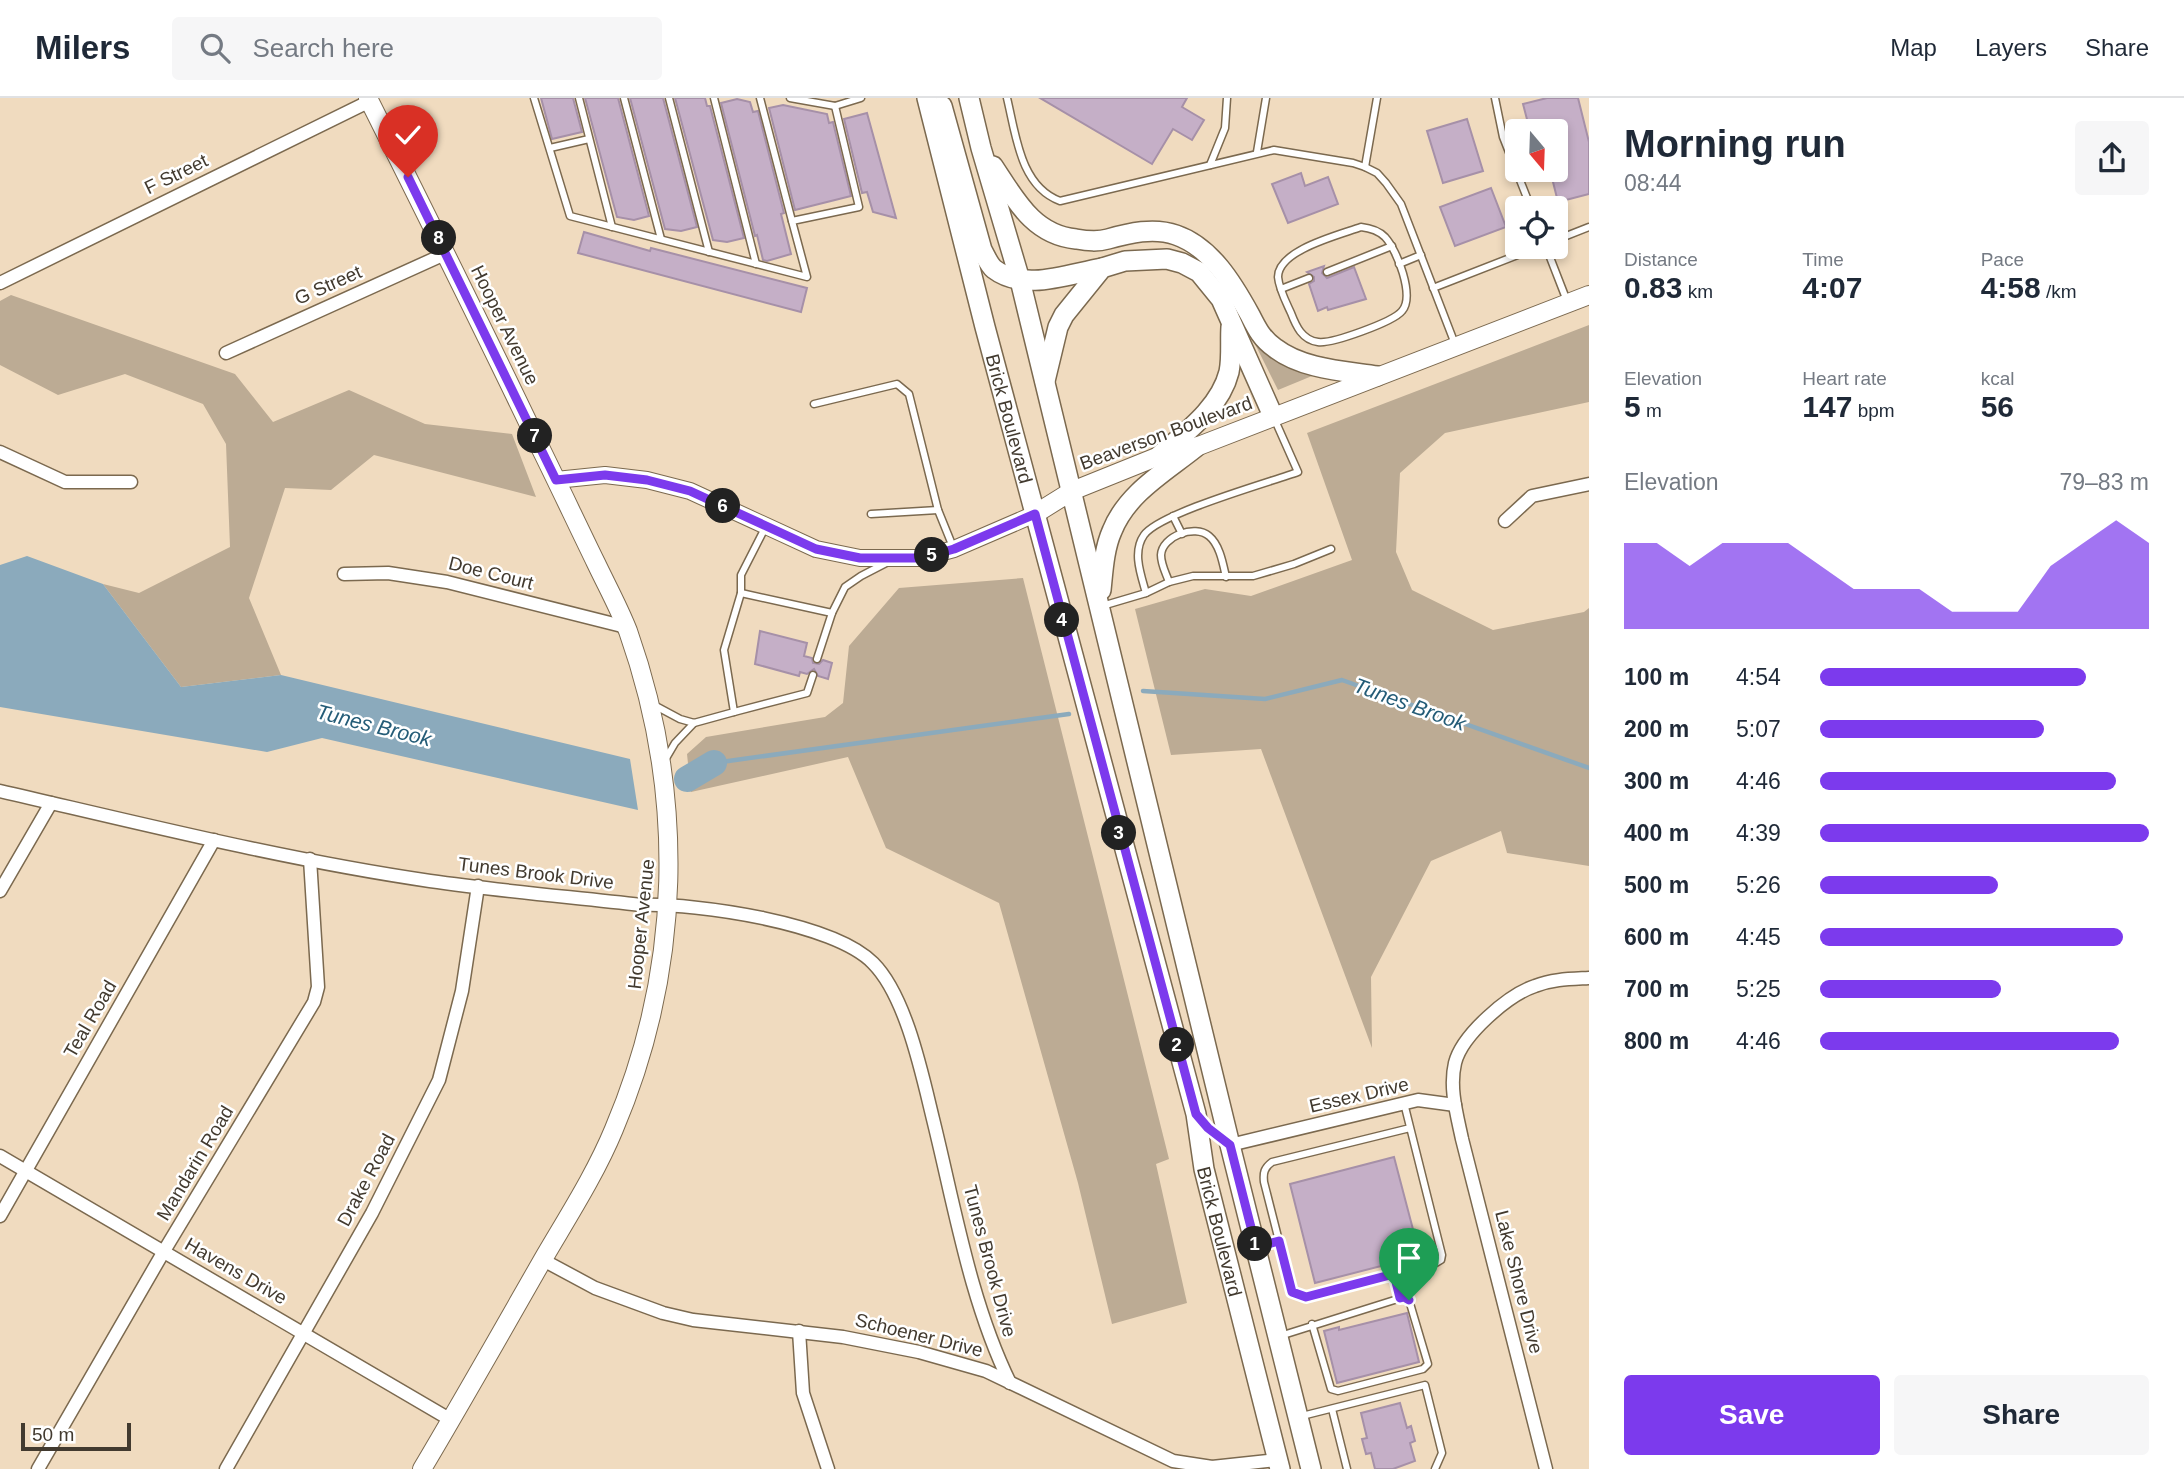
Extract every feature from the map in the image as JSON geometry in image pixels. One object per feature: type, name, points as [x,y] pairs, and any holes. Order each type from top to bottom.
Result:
[{"type":"main road","name":"Brick Boulevard","points":[[928,98],[985,327],[1196,1114],[1204,1169],[1279,1464]]},
{"type":"main road","points":[[940,98],[982,250],[993,268],[1020,280],[1034,281],[1151,258],[1182,263],[1199,272],[1221,299],[1273,416]]},
{"type":"main road","name":"Brick Boulevard","points":[[969,98],[1020,280],[1311,1469]]},
{"type":"main road","name":"Hooper Avenue","points":[[369,100],[447,253],[626,627],[650,703],[663,765],[669,851],[662,955],[651,1017],[614,1131],[422,1469]]},
{"type":"main road","points":[[981,148],[1030,219],[1042,228],[1061,238],[1097,242],[1152,231],[1175,234],[1198,246],[1219,266],[1259,334],[1277,349],[1323,367],[1377,376]]},
{"type":"main road","points":[[1044,385],[1058,327],[1064,315],[1102,268]]},
{"type":"main road","name":"Beaverson Boulevard","points":[[1035,514],[1072,491],[1159,456],[1196,447],[1589,295]]},
{"type":"main road","points":[[1159,456],[1203,418],[1223,386],[1229,371],[1231,323]]},
{"type":"main road","points":[[1100,606],[1104,561],[1111,532],[1123,510],[1137,493],[1196,447]]},
{"type":"main road","points":[[1196,1114],[1208,1128],[1230,1145]]},
{"type":"street","name":"F Street","points":[[0,283],[369,100]]},
{"type":"street","name":"G Street","points":[[226,353],[447,253]]},
{"type":"street","points":[[0,452],[65,482],[131,482]]},
{"type":"street","name":"Beaverson Boulevard","points":[[556,480],[605,475],[647,480],[690,491],[816,549],[860,558],[922,558],[954,549],[1035,514]]},
{"type":"street","points":[[1506,521],[1532,496],[1589,484]]},
{"type":"street","name":"Doe Court","points":[[344,574],[388,573],[447,582],[626,627]]},
{"type":"street","name":"Tunes Brook Drive","points":[[0,792],[214,840],[430,881],[641,905],[667,904],[792,925],[828,935],[854,947],[874,964],[889,985],[915,1045],[983,1320],[1010,1383]]},
{"type":"street","points":[[0,891],[51,803]]},
{"type":"street","name":"Teal Road","points":[[0,1216],[214,840]]},
{"type":"street","name":"Mandarin Road","points":[[38,1469],[164,1251],[314,1002],[318,987],[310,859]]},
{"type":"street","name":"Drake Road","points":[[226,1469],[372,1213],[439,1080],[462,991],[478,886]]},
{"type":"street","points":[[1455,1105],[1455,1063],[1464,1042],[1506,1002],[1533,986],[1557,980],[1589,978]]},
{"type":"street","name":"Essex Drive","points":[[1230,1145],[1419,1100],[1455,1105]]},
{"type":"street","name":"Lake Shore Drive","points":[[1455,1105],[1546,1469]]},
{"type":"street","name":"Havens Drive","points":[[0,1156],[451,1420]]},
{"type":"street","name":"Schoener Drive","points":[[543,1260],[595,1288],[663,1313],[693,1320],[843,1336],[919,1352],[986,1371],[1172,1461],[1212,1468],[1279,1464]]},
{"type":"street","points":[[799,1331],[803,1393],[828,1469]]},
{"type":"lane","points":[[534,98],[570,216],[807,277],[760,98]]},
{"type":"lane","points":[[579,98],[612,227]]},
{"type":"lane","points":[[624,98],[662,239]]},
{"type":"lane","points":[[670,98],[709,252]]},
{"type":"lane","points":[[714,98],[756,264]]},
{"type":"lane","points":[[790,98],[835,106],[861,98]]},
{"type":"lane","points":[[1007,98],[1025,167],[1046,196],[1060,201],[1273,150],[1353,163],[1377,173],[1394,192],[1455,345]]},
{"type":"lane","points":[[1210,165],[1225,128],[1227,98]]},
{"type":"lane","points":[[1256,152],[1266,98]]},
{"type":"lane","points":[[1365,167],[1377,98]]},
{"type":"lane","points":[[1495,98],[1503,137],[1526,196]]},
{"type":"lane","points":[[792,221],[859,207],[835,106]]},
{"type":"lane","points":[[550,148],[589,139]]},
{"type":"lane","points":[[1361,227],[1371,228],[1383,235],[1392,246],[1406,284],[1408,298],[1403,310],[1392,318],[1331,342],[1316,342],[1304,337],[1296,326],[1281,289],[1278,276],[1282,263],[1292,254],[1361,227]]},
{"type":"lane","points":[[1568,235],[1589,227]]},
{"type":"lane","points":[[1327,271],[1392,246]]},
{"type":"lane","points":[[1399,264],[1420,256]]},
{"type":"lane","points":[[1433,288],[1507,259]]},
{"type":"lane","points":[[1551,259],[1568,303]]},
{"type":"lane","points":[[1281,289],[1309,278]]},
{"type":"lane","points":[[814,404],[897,384],[909,394],[938,510],[954,549]]},
{"type":"lane","points":[[1146,593],[1138,562],[1139,548],[1144,535],[1160,522],[1298,472],[1273,416]]},
{"type":"lane","points":[[871,514],[938,510]]},
{"type":"lane","points":[[1173,516],[1182,534]]},
{"type":"lane","points":[[734,712],[724,650],[741,593],[741,575],[766,525]]},
{"type":"lane","points":[[1169,582],[1162,565],[1164,545],[1182,534],[1201,531],[1209,536],[1219,552],[1226,577]]},
{"type":"lane","points":[[1100,606],[1193,576],[1253,576],[1331,549]]},
{"type":"lane","points":[[817,659],[832,613],[845,587],[893,560]]},
{"type":"lane","points":[[741,593],[832,613]]},
{"type":"lane","points":[[663,765],[675,743],[694,723],[807,693],[813,675]]},
{"type":"lane","points":[[650,703],[680,719],[694,723]]},
{"type":"lane","points":[[1404,1103],[1442,1255],[1441,1260],[1306,1297],[1292,1292],[1264,1182],[1266,1167],[1272,1162],[1410,1128]]},
{"type":"lane","points":[[1256,1247],[1279,1241]]},
{"type":"lane","points":[[1394,1274],[1400,1298]]},
{"type":"lane","points":[[1278,1336],[1312,1324],[1404,1297],[1409,1300],[1428,1364],[1423,1369],[1338,1391],[1331,1389],[1312,1324]]},
{"type":"lane","points":[[1298,1417],[1425,1385],[1442,1453],[1435,1469]]},
{"type":"lane","points":[[1332,1409],[1347,1469]]},
{"type":"shaded area","points":[[11,295],[235,374],[273,422],[349,390],[425,424],[512,434],[536,497],[374,455],[331,490],[285,488],[249,598],[281,675],[181,687],[103,584],[139,593],[230,547],[226,444],[203,404],[125,374],[58,395],[0,365],[0,301]]},
{"type":"shaded area","points":[[1589,325],[1589,402],[1445,433],[1400,473],[1396,552],[1412,590],[1493,630],[1584,612],[1589,608],[1589,866],[1507,853],[1501,831],[1431,861],[1371,977],[1372,1048],[1261,749],[1171,755],[1135,609],[1205,589],[1251,596],[1352,560],[1307,433]]},
{"type":"shaded area","points":[[1249,332],[1312,373],[1312,376],[1278,390]]},
{"type":"shaded area","points":[[1023,578],[1169,1159],[1156,1164],[1187,1303],[1112,1324],[1078,1183],[999,903],[886,848],[848,757],[691,792],[687,754],[706,737],[825,717],[843,703],[849,646],[899,588]]},
{"type":"water","points":[[27,556],[103,584],[181,687],[281,675],[630,759],[638,810],[322,738],[267,752],[0,707],[0,565]]},
{"type":"building","points":[[541,98],[573,98],[582,132],[552,139]]},
{"type":"building","points":[[585,98],[618,98],[649,216],[634,220],[617,217]]},
{"type":"building","points":[[630,98],[663,98],[697,227],[681,231],[665,229]]},
{"type":"building","points":[[675,98],[705,98],[707,106],[710,106],[744,238],[727,242],[713,240]]},
{"type":"building","points":[[1040,98],[1187,98],[1182,107],[1204,120],[1192,140],[1173,129],[1152,164]]},
{"type":"building","points":[[1547,98],[1578,98],[1589,142],[1589,194],[1568,199],[1568,196],[1556,196],[1553,182],[1568,182],[1568,119],[1527,119],[1523,104]]},
{"type":"building","points":[[737,99],[750,102],[753,112],[758,111],[784,213],[781,214],[791,254],[767,261],[763,260],[757,235],[755,236],[721,103]]},
{"type":"building","points":[[783,105],[827,114],[829,123],[833,122],[851,196],[795,210],[769,108]]},
{"type":"building","points":[[867,113],[896,218],[873,212],[867,192],[862,193],[844,119]]},
{"type":"building","points":[[1467,119],[1483,171],[1443,183],[1427,131]]},
{"type":"building","points":[[1301,173],[1305,186],[1328,177],[1338,204],[1288,223],[1272,184]]},
{"type":"building","points":[[1491,188],[1505,227],[1455,246],[1440,207]]},
{"type":"building","points":[[584,232],[650,251],[651,248],[807,288],[801,312],[578,253]]},
{"type":"building","points":[[1324,266],[1322,273],[1327,278],[1354,267],[1366,299],[1318,311],[1309,284],[1314,281],[1314,277],[1307,272]]},
{"type":"building","points":[[760,631],[807,643],[804,656],[812,658],[813,663],[819,664],[823,660],[832,663],[828,679],[818,676],[814,669],[807,674],[800,672],[799,676],[755,664]]},
{"type":"building","points":[[1394,1157],[1420,1256],[1315,1283],[1290,1184]]},
{"type":"building","points":[[1407,1313],[1419,1362],[1337,1383],[1324,1331],[1339,1327],[1339,1330]]},
{"type":"building","points":[[1400,1403],[1407,1428],[1411,1426],[1415,1441],[1410,1443],[1415,1461],[1393,1469],[1375,1469],[1371,1453],[1366,1454],[1362,1439],[1367,1438],[1361,1413]]},
{"type":"waterway","name":"Tunes Brook","points":[[1143,691],[1265,699],[1342,680],[1589,768]]},
{"type":"waterway","name":"Tunes Brook","points":[[714,763],[1069,714]]},
{"type":"waterway","name":"Tunes Brook","points":[[687,779],[714,763]]},
{"type":"route","points":[[408,177],[556,480],[605,475],[647,480],[690,491],[816,549],[860,558],[922,558],[954,549],[1035,514],[1196,1114],[1208,1128],[1230,1145],[1256,1247],[1279,1241],[1292,1292],[1299,1296],[1306,1297],[1394,1274],[1400,1298],[1409,1300]]}]
